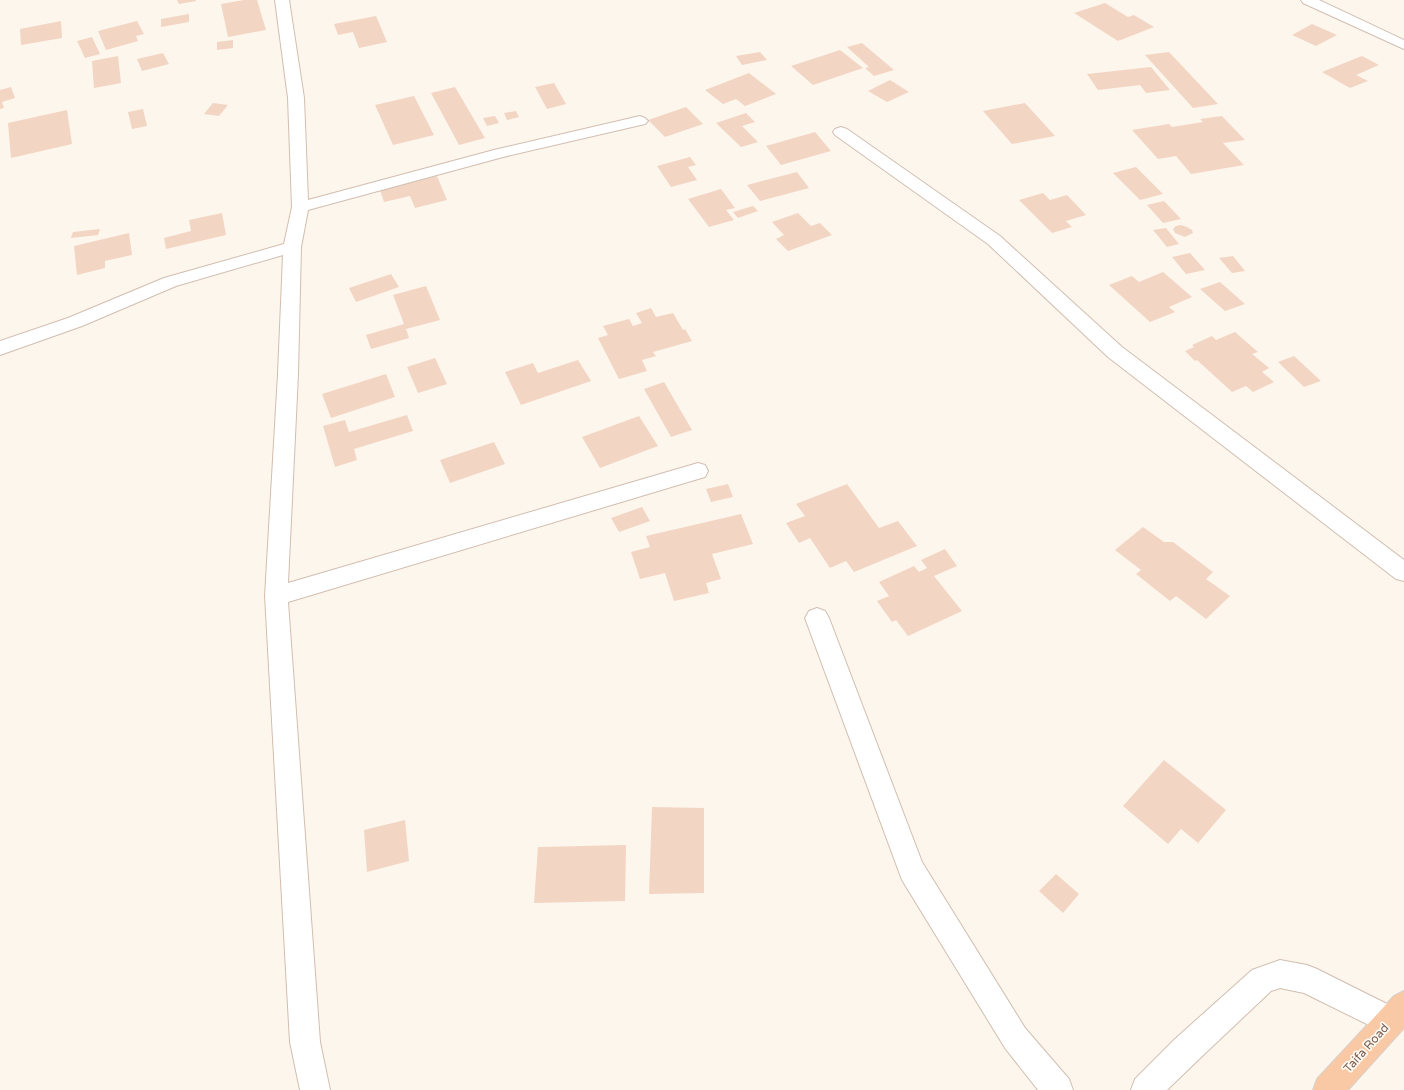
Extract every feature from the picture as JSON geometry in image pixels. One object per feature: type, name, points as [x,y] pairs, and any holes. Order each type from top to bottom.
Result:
[{"type":"highway","name":"Taifa Road","points":[[1328,1090],[1397,1013]]},
{"type":"street","points":[[1308,0],[1404,45]]},
{"type":"street","points":[[287,1],[296,98],[300,207],[292,247],[288,374],[276,596],[305,1042],[316,1090]]},
{"type":"street","points":[[300,207],[500,153],[640,121]]},
{"type":"street","points":[[841,132],[994,240],[1116,352],[1404,572]]},
{"type":"street","points":[[0,348],[75,322],[170,282],[292,247]]},
{"type":"street","points":[[276,596],[698,471]]},
{"type":"street","points":[[817,618],[912,870],[1015,1038],[1058,1090]]},
{"type":"street","points":[[1146,1090],[1186,1050],[1262,980],[1280,974],[1307,979],[1397,1013]]},
{"type":"building","points":[[177,0],[196,0],[196,1],[179,4]]},
{"type":"building","points":[[244,0],[257,0],[266,30],[228,37],[221,4]]},
{"type":"building","points":[[1105,3],[1128,17],[1134,15],[1154,27],[1118,41],[1074,13]]},
{"type":"building","points":[[189,14],[189,22],[161,27],[161,19]]},
{"type":"building","points":[[376,16],[387,42],[359,48],[353,32],[338,35],[334,24]]},
{"type":"building","points":[[61,21],[62,38],[21,45],[20,29]]},
{"type":"building","points":[[137,21],[144,34],[136,36],[138,41],[106,50],[98,31]]},
{"type":"building","points":[[1312,24],[1337,35],[1316,46],[1292,35]]},
{"type":"building","points":[[92,37],[100,54],[85,58],[77,41]]},
{"type":"building","points":[[233,40],[233,48],[217,50],[217,42]]},
{"type":"building","points":[[862,43],[894,70],[874,76],[865,68],[869,67],[847,47]]},
{"type":"building","points":[[840,50],[863,68],[813,85],[791,66]]},
{"type":"building","points":[[760,52],[767,60],[742,65],[736,56]]},
{"type":"building","points":[[1169,52],[1218,104],[1193,108],[1145,55]]},
{"type":"building","points":[[163,53],[169,64],[142,71],[137,59]]},
{"type":"building","points":[[118,56],[121,83],[94,88],[92,61]]},
{"type":"building","points":[[1362,56],[1379,65],[1356,75],[1368,81],[1350,88],[1322,72]]},
{"type":"building","points":[[1151,67],[1170,90],[1146,93],[1140,85],[1098,90],[1087,74]]},
{"type":"building","points":[[749,73],[776,94],[745,106],[736,99],[723,104],[705,90]]},
{"type":"building","points":[[890,80],[909,92],[887,102],[868,91]]},
{"type":"building","points":[[554,83],[566,104],[547,109],[535,87]]},
{"type":"building","points":[[11,87],[15,98],[2,102],[4,108],[0,109],[0,90]]},
{"type":"building","points":[[455,87],[485,138],[459,145],[431,93]]},
{"type":"building","points":[[414,96],[434,135],[393,145],[375,105]]},
{"type":"building","points":[[213,103],[228,105],[219,116],[204,114]]},
{"type":"building","points":[[1025,103],[1055,136],[1012,144],[983,111]]},
{"type":"building","points":[[686,107],[703,124],[665,137],[648,120]]},
{"type":"building","points":[[143,109],[147,126],[132,129],[128,112]]},
{"type":"building","points":[[67,110],[72,144],[11,158],[8,123]]},
{"type":"building","points":[[516,111],[519,117],[507,120],[504,113]]},
{"type":"building","points":[[746,113],[755,122],[742,126],[758,142],[741,147],[716,123]]},
{"type":"building","points":[[495,116],[499,123],[487,126],[483,118]]},
{"type":"building","points":[[1222,116],[1245,140],[1223,143],[1244,165],[1191,174],[1176,156],[1158,159],[1132,130],[1169,124],[1172,127],[1203,122],[1200,119]]},
{"type":"building","points":[[815,132],[831,151],[781,165],[766,146]]},
{"type":"building","points":[[690,157],[696,165],[688,167],[697,180],[671,187],[657,166]]},
{"type":"building","points":[[1136,167],[1163,194],[1140,200],[1113,173]]},
{"type":"building","points":[[797,172],[809,188],[760,201],[747,185]]},
{"type":"building","points":[[437,176],[447,200],[415,208],[410,196],[384,202],[380,190]]},
{"type":"building","points":[[721,189],[735,208],[726,210],[734,220],[709,227],[688,199]]},
{"type":"building","points":[[1043,193],[1050,200],[1067,195],[1086,215],[1066,221],[1072,227],[1052,233],[1019,200]]},
{"type":"building","points":[[1164,201],[1181,219],[1163,223],[1147,205]]},
{"type":"building","points":[[753,206],[758,211],[738,218],[733,212]]},
{"type":"building","points":[[222,213],[226,235],[166,249],[164,238],[191,231],[189,220]]},
{"type":"building","points":[[798,213],[811,226],[820,223],[832,235],[788,251],[776,239],[784,235],[772,222]]},
{"type":"building","points":[[1181,225],[1192,230],[1193,233],[1185,237],[1175,233],[1173,229],[1176,226]]},
{"type":"building","points":[[1166,228],[1179,244],[1167,247],[1153,230]]},
{"type":"building","points":[[100,229],[98,235],[71,238],[73,232]]},
{"type":"building","points":[[129,233],[132,255],[105,261],[105,268],[77,275],[74,246]]},
{"type":"building","points":[[1190,253],[1205,270],[1186,274],[1172,257]]},
{"type":"building","points":[[1233,256],[1245,271],[1232,273],[1219,258]]},
{"type":"building","points":[[1163,272],[1192,297],[1169,307],[1175,312],[1150,322],[1109,285],[1132,276],[1139,282]]},
{"type":"building","points":[[391,274],[399,287],[356,302],[349,288]]},
{"type":"building","points":[[1220,282],[1245,304],[1225,311],[1200,289]]},
{"type":"building","points":[[426,286],[440,320],[406,329],[409,338],[371,349],[366,335],[404,324],[393,295]]},
{"type":"building","points":[[651,308],[656,317],[673,313],[683,330],[685,329],[692,341],[653,352],[656,356],[642,360],[647,371],[619,379],[598,338],[608,335],[603,326],[629,319],[633,326],[642,323],[636,313]]},
{"type":"building","points":[[1235,332],[1258,352],[1252,354],[1269,368],[1262,372],[1274,382],[1253,392],[1246,386],[1232,392],[1185,351],[1194,347],[1192,345],[1212,336],[1216,340]]},
{"type":"building","points":[[1294,356],[1321,381],[1304,387],[1278,362]]},
{"type":"building","points":[[435,358],[447,384],[418,393],[407,367]]},
{"type":"building","points":[[578,360],[591,381],[521,405],[505,372],[533,363],[538,373]]},
{"type":"building","points":[[386,374],[395,397],[331,418],[322,394]]},
{"type":"building","points":[[664,382],[692,430],[671,437],[644,389]]},
{"type":"building","points":[[407,415],[413,431],[354,449],[357,460],[335,467],[323,426],[345,420],[349,432]]},
{"type":"building","points":[[639,416],[658,446],[600,468],[582,437]]},
{"type":"building","points":[[494,442],[505,464],[450,483],[440,460]]},
{"type":"building","points":[[728,484],[733,497],[711,502],[706,489]]},
{"type":"building","points":[[847,484],[879,528],[898,521],[917,546],[854,572],[846,561],[830,568],[810,538],[799,543],[786,523],[805,516],[796,504]]},
{"type":"building","points":[[642,507],[650,521],[619,532],[611,518]]},
{"type":"building","points":[[741,514],[753,544],[712,554],[721,579],[706,583],[709,593],[674,601],[665,573],[640,579],[631,552],[650,547],[646,536]]},
{"type":"building","points":[[1143,527],[1164,542],[1173,542],[1213,572],[1206,579],[1230,596],[1206,619],[1176,596],[1170,601],[1136,574],[1141,570],[1115,550]]},
{"type":"building","points":[[945,549],[957,566],[934,576],[962,611],[908,636],[896,620],[892,622],[877,601],[889,596],[879,582],[914,566],[919,572],[927,568],[921,560]]},
{"type":"building","points":[[1164,760],[1226,810],[1198,843],[1181,829],[1168,844],[1123,806]]},
{"type":"building","points":[[652,807],[704,808],[704,893],[649,894]]},
{"type":"building","points":[[405,820],[409,861],[367,872],[364,830]]},
{"type":"building","points":[[626,845],[625,901],[534,903],[538,847]]},
{"type":"building","points":[[1056,874],[1079,894],[1063,913],[1039,891]]}]
